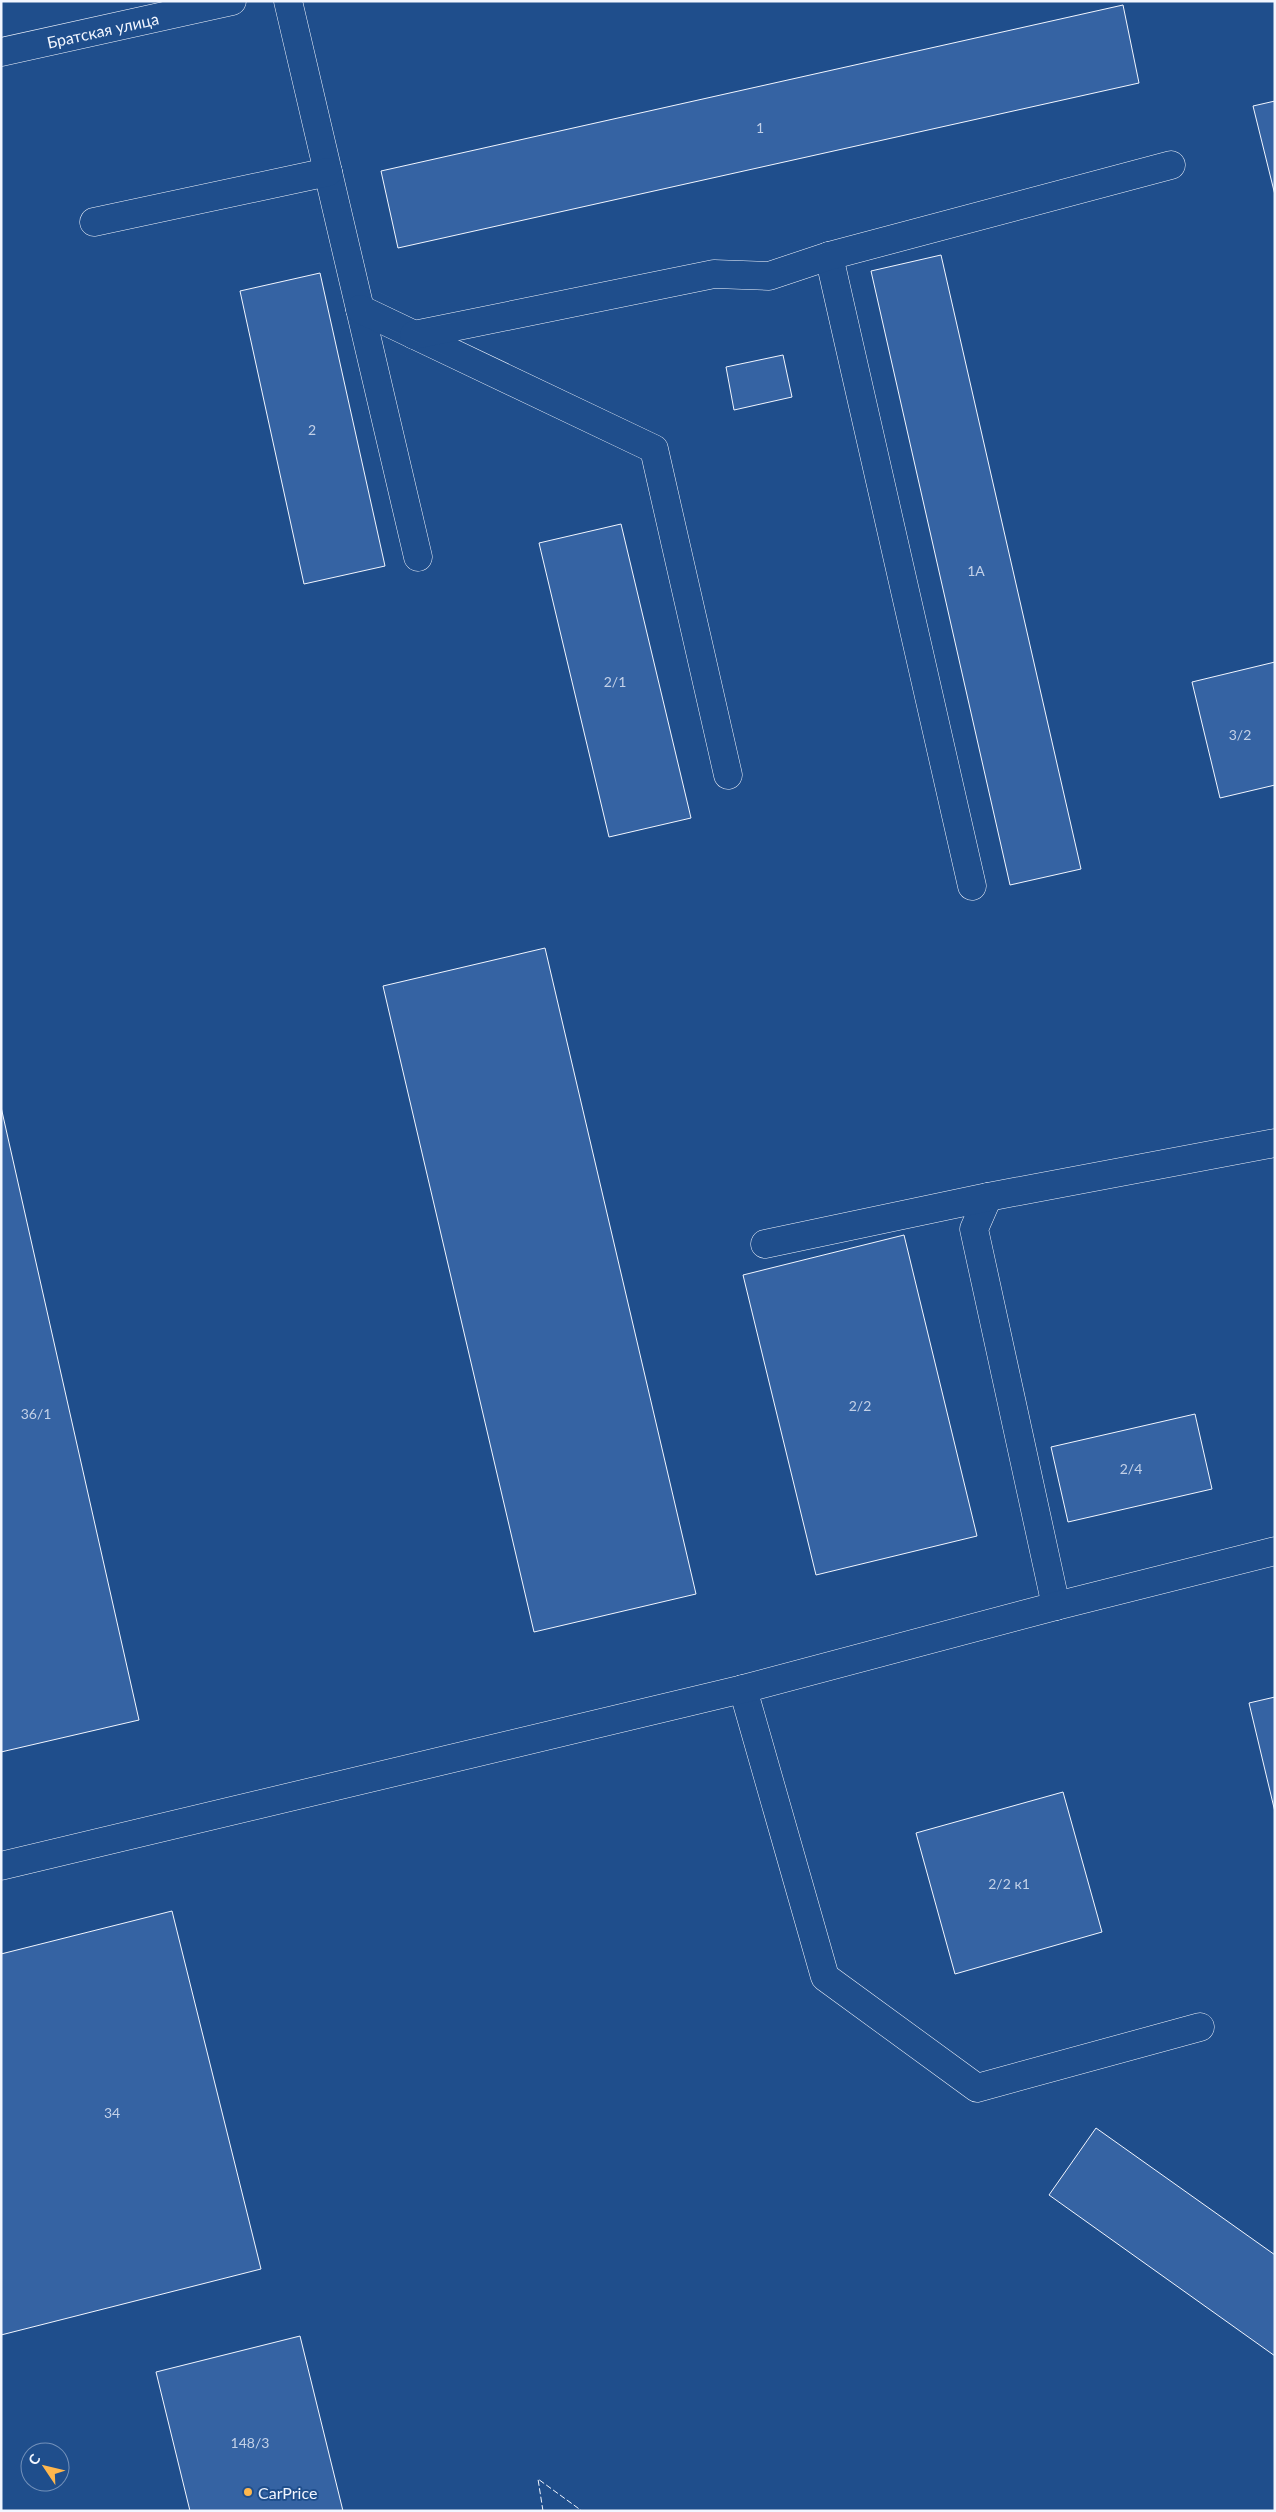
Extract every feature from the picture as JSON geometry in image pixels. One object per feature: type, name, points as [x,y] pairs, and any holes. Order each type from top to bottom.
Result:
[{"type":"street","name":"Братская улица","points":[[1,52],[142,11],[232,1]]},
{"type":"street","points":[[288,1],[418,557]]},
{"type":"street","points":[[414,335],[714,274],[769,276],[829,256],[1171,165]]},
{"type":"street","points":[[94,222],[328,172]]},
{"type":"street","points":[[829,256],[972,886]]},
{"type":"street","points":[[360,309],[654,449],[728,775]]},
{"type":"street","points":[[765,1244],[988,1197],[1275,1143]]},
{"type":"street","points":[[988,1197],[974,1228],[1056,1606]]},
{"type":"street","points":[[1,1866],[744,1689],[1056,1606],[1275,1551]]},
{"type":"street","points":[[744,1689],[825,1977],[977,2088],[1200,2027]]},
{"type":"building","points":[[1123,5],[1139,83],[398,248],[381,171]]},
{"type":"building","points":[[1275,101],[1275,195],[1253,106]]},
{"type":"building","points":[[941,255],[1081,869],[1010,885],[871,271]]},
{"type":"building","points":[[320,273],[385,566],[304,584],[240,291]]},
{"type":"building","points":[[783,355],[792,397],[734,410],[726,367]]},
{"type":"building","points":[[621,524],[691,818],[609,837],[539,543]]},
{"type":"building","points":[[1275,662],[1275,785],[1220,798],[1192,682]]},
{"type":"building","points":[[545,948],[696,1594],[534,1632],[383,986]]},
{"type":"building","points":[[1,1107],[139,1720],[1,1752]]},
{"type":"building","points":[[904,1235],[977,1536],[816,1575],[743,1275]]},
{"type":"building","points":[[1195,1414],[1212,1489],[1068,1522],[1051,1447]]},
{"type":"building","points":[[1275,1697],[1275,1812],[1249,1703]]},
{"type":"building","points":[[1063,1792],[1102,1932],[955,1974],[916,1833]]},
{"type":"building","points":[[172,1911],[261,2269],[1,2335],[1,1954]]},
{"type":"building","points":[[1096,2128],[1275,2255],[1275,2356],[1049,2195]]},
{"type":"building","points":[[300,2336],[343,2511],[190,2511],[156,2372]]},
{"type":"fence","points":[[543,2511],[538,2479],[582,2511]]},
{"type":"place","name":"CarPrice","points":[[248,2492]]}]
